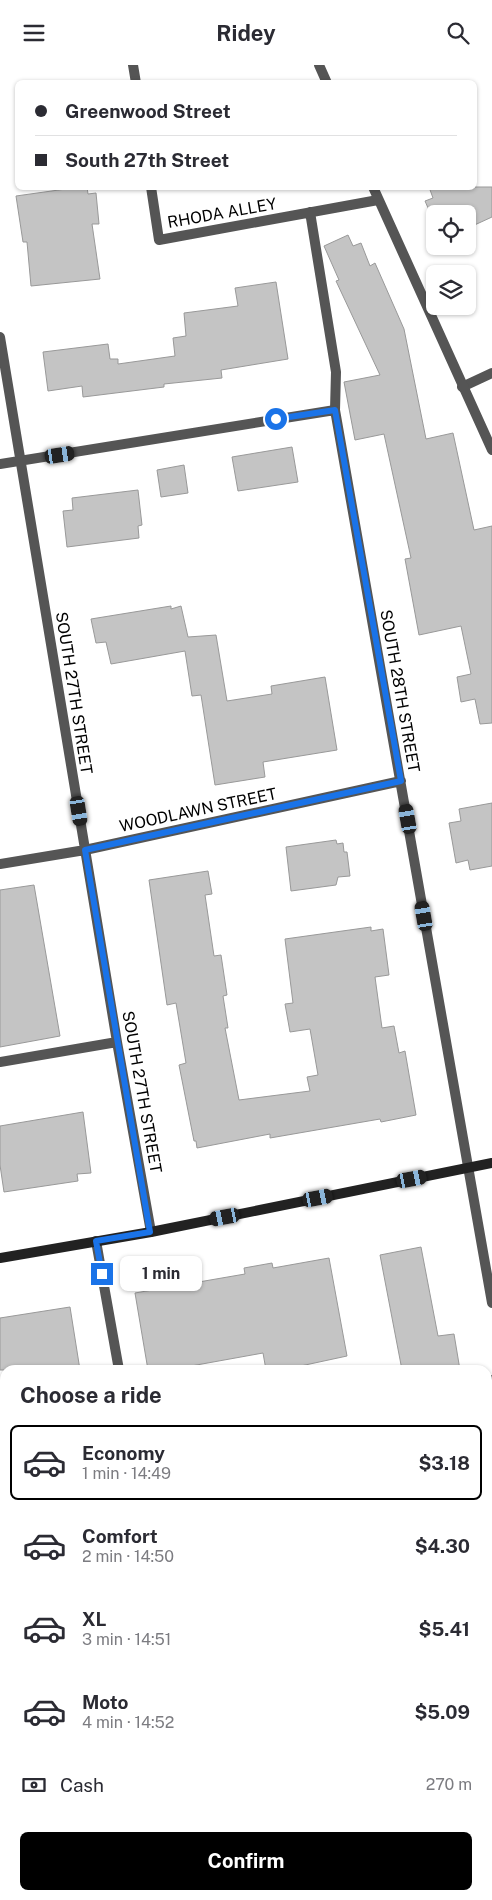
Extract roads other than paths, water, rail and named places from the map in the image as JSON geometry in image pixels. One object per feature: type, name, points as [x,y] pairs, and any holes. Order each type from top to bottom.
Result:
[{"type":"main road","points":[[0,1258],[150,1232],[492,1163]]},
{"type":"street","points":[[133,65],[136,80]]},
{"type":"street","points":[[319,65],[326,80]]},
{"type":"street","name":"RHODA ALLEY","points":[[151,190],[159,240],[378,200]]},
{"type":"street","points":[[374,190],[492,451]]},
{"type":"street","name":"SOUTH 28TH STREET","points":[[310,212],[336,373],[335,410],[492,1303]]},
{"type":"street","name":"SOUTH 27TH STREET","points":[[0,337],[150,1232]]},
{"type":"street","points":[[462,387],[492,373]]},
{"type":"street","points":[[0,464],[335,410]]},
{"type":"street","name":"WOODLAWN STREET","points":[[0,864],[85,850],[401,781]]},
{"type":"street","points":[[0,1062],[117,1042]]},
{"type":"street","points":[[96,1241],[118,1365]]}]
